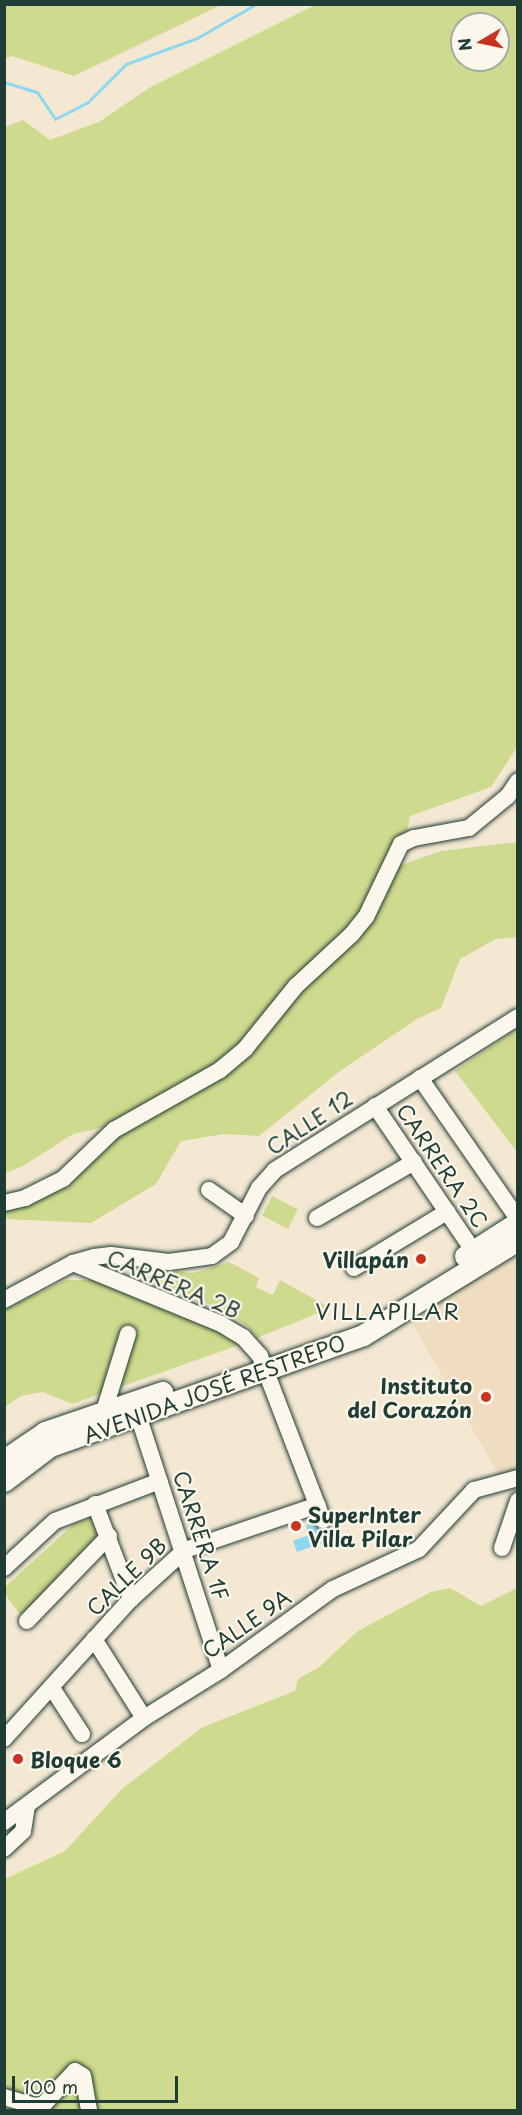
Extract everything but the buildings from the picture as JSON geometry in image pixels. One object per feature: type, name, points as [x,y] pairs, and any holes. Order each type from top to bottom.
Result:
[{"type":"main road","name":"AVENIDA JOSÉ RESTREPO","points":[[4,1481],[50,1446],[138,1415],[355,1323],[518,1220]]},
{"type":"main road","name":"AVENIDA JOSÉ RESTREPO","points":[[4,1460],[45,1432],[104,1411],[363,1335],[518,1240]]},
{"type":"street","points":[[4,1203],[25,1198],[63,1179],[114,1130],[220,1070],[245,1049],[296,986],[352,934],[366,917],[401,844],[414,838],[470,828],[508,796],[518,781]]},
{"type":"street","name":"CALLE 12","points":[[73,1263],[111,1255],[169,1262],[212,1256],[231,1242],[259,1188],[274,1170],[518,1017]]},
{"type":"street","points":[[420,1078],[518,1220]]},
{"type":"street","name":"CARRERA 2C","points":[[375,1106],[473,1250]]},
{"type":"street","points":[[317,1218],[414,1162]]},
{"type":"street","points":[[209,1190],[246,1216]]},
{"type":"street","points":[[354,1268],[447,1212]]},
{"type":"street","name":"CARRERA 2B","points":[[4,1300],[73,1263],[222,1324],[243,1337],[262,1363],[320,1512]]},
{"type":"street","points":[[104,1411],[128,1334]]},
{"type":"street","name":"CARRERA 1F","points":[[138,1415],[185,1550],[221,1670]]},
{"type":"street","name":"CALLE 9A","points":[[4,1822],[144,1718],[221,1670],[333,1589],[419,1549],[474,1490],[518,1478]]},
{"type":"street","points":[[4,1568],[55,1521],[94,1504],[160,1481]]},
{"type":"street","points":[[502,1548],[518,1501]]},
{"type":"street","points":[[94,1504],[109,1536],[131,1599]]},
{"type":"street","name":"CALLE 9B","points":[[4,1739],[131,1599],[185,1550],[320,1512]]},
{"type":"street","points":[[27,1621],[109,1536]]},
{"type":"street","points":[[94,1639],[144,1718]]},
{"type":"street","points":[[52,1688],[82,1734]]},
{"type":"street","points":[[4,1849],[23,1831],[27,1806]]},
{"type":"street","points":[[4,2097],[35,2106],[44,2104],[75,2071],[82,2076],[89,2110]]},
{"type":"shaded area","name":"Instituto del Corazón","points":[[517,1252],[518,1478],[506,1488],[408,1316]]},
{"type":"green space","points":[[4,5],[221,5],[74,76],[12,56],[5,58]]},
{"type":"green space","points":[[315,5],[517,5],[517,747],[491,787],[410,816],[401,865],[441,851],[517,842],[517,937],[496,939],[460,959],[441,1008],[417,1019],[340,1071],[259,1136],[224,1134],[181,1141],[156,1184],[91,1223],[5,1219],[5,1205],[70,1185],[128,1122],[73,1134],[23,1166],[5,1173],[5,127],[23,120],[50,140],[99,122],[149,88]]},
{"type":"green space","points":[[517,1029],[517,1152],[455,1071]]},
{"type":"green space","points":[[272,1196],[298,1209],[288,1229],[262,1216]]},
{"type":"green space","points":[[229,1262],[259,1278],[256,1287],[273,1295],[280,1280],[330,1308],[257,1338],[248,1327],[224,1310],[142,1278],[171,1271],[194,1273]]},
{"type":"green space","points":[[66,1280],[99,1280],[206,1323],[242,1344],[72,1404],[43,1392],[21,1396],[5,1407],[5,1309]]},
{"type":"green space","points":[[93,1517],[105,1536],[24,1620],[5,1594],[5,1587],[74,1524]]},
{"type":"green space","points":[[450,1588],[481,1606],[517,1588],[517,2110],[5,2110],[5,1879],[65,1851],[123,1788],[203,1727],[295,1691],[298,1679],[318,1668],[358,1631],[431,1592]]},
{"type":"water","points":[[320,1520],[328,1541],[297,1552],[293,1541],[309,1535],[306,1525]]},
{"type":"waterway","points":[[4,82],[37,92],[55,119],[88,102],[126,64],[197,38],[256,4]]},
{"type":"place","name":"Villapán","points":[[421,1259]]},
{"type":"place","name":"Instituto del Corazón","points":[[486,1397]]},
{"type":"place","name":"SuperInter Villa Pilar","points":[[296,1526]]},
{"type":"place","name":"Bloque 6","points":[[18,1759]]},
{"type":"district","name":"VILLAPILAR","points":[[388,1311]]}]
